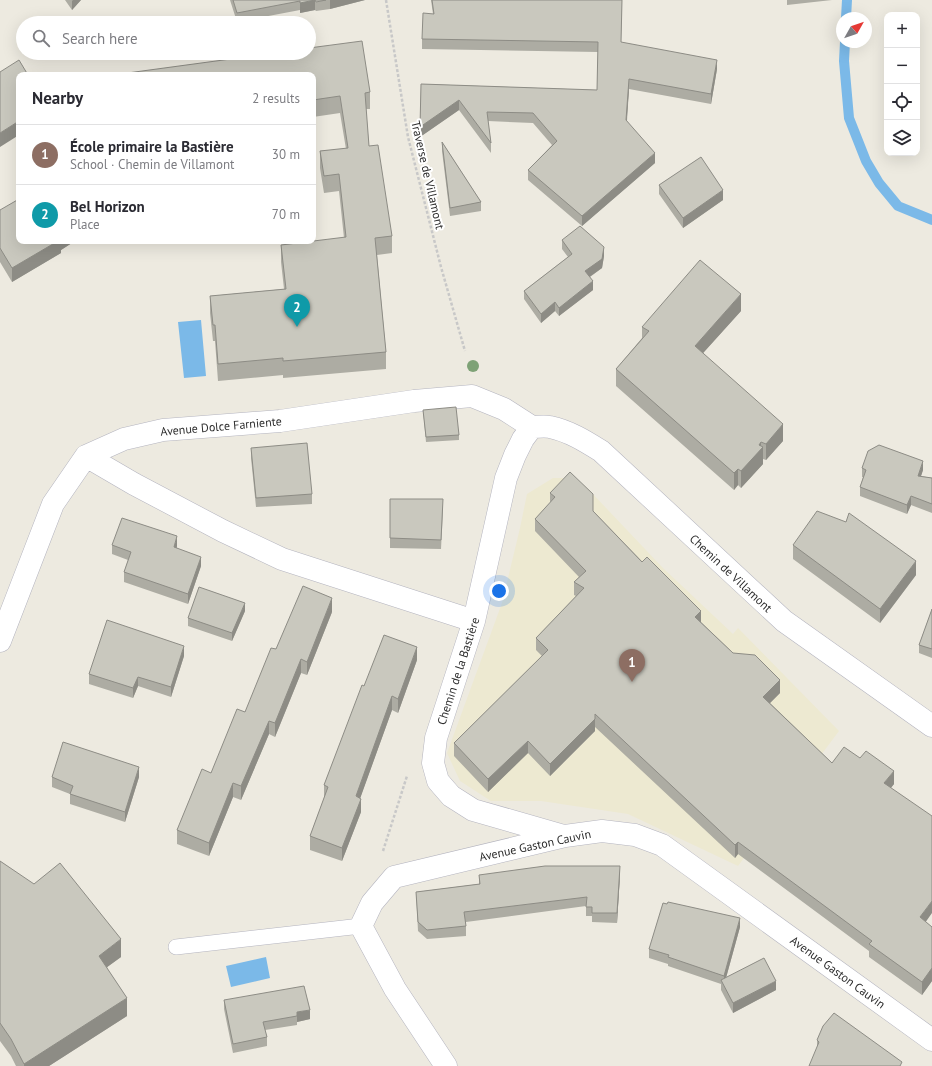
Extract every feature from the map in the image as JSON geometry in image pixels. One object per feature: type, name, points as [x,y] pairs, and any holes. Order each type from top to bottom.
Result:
[{"type":"street","name":"Avenue Dolce Farniente","points":[[86,456],[124,439],[163,430],[280,421],[414,401],[472,396],[504,409],[532,427]]},
{"type":"street","name":"Chemin de la Bastière","points":[[532,427],[523,439],[506,478],[474,621],[436,738],[433,763],[438,781],[450,796],[473,810],[565,836]]},
{"type":"street","name":"Chemin de Villamont","points":[[532,427],[549,427],[575,435],[601,451],[784,622],[932,726]]},
{"type":"street","points":[[0,641],[53,504],[86,456],[223,532],[282,560],[474,621]]},
{"type":"street","name":"Avenue Gaston Cauvin","points":[[361,926],[372,903],[394,877],[565,836],[602,831],[635,835],[662,845],[932,1040]]},
{"type":"street","points":[[361,926],[395,989],[446,1066]]},
{"type":"lane","points":[[176,947],[361,926]]},
{"type":"path","name":"Traverse de Villamont","points":[[386,0],[408,137],[441,267],[465,351]]},
{"type":"shaded area","points":[[553,478],[575,478],[589,490],[663,568],[733,634],[738,628],[839,731],[738,866],[628,814],[541,801],[491,801],[460,781],[447,753],[502,603],[527,494]]},
{"type":"water","points":[[201,320],[206,376],[184,378],[178,322]]},
{"type":"water","points":[[266,957],[270,978],[231,987],[226,966]]},
{"type":"building","points":[[233,0],[315,0],[300,3],[300,1],[237,13]]},
{"type":"building","points":[[315,0],[326,0],[316,2]]},
{"type":"building","points":[[432,0],[622,0],[621,42],[717,60],[711,94],[629,79],[626,120],[655,153],[582,216],[528,170],[557,141],[533,113],[487,112],[491,143],[459,100],[420,127],[421,84],[597,90],[598,42],[422,39],[423,13],[434,14]]},
{"type":"building","points":[[362,41],[370,92],[365,93],[369,146],[378,145],[392,236],[375,238],[386,352],[283,361],[283,358],[218,364],[215,325],[213,325],[210,296],[286,289],[281,245],[316,244],[316,241],[346,237],[339,174],[324,176],[320,151],[348,148],[340,96],[316,100],[316,72],[135,72],[223,60],[316,60],[316,47]]},
{"type":"building","points":[[19,60],[26,72],[16,72],[16,123],[0,133],[0,72]]},
{"type":"building","points":[[442,142],[481,202],[450,208]]},
{"type":"building","points":[[701,157],[723,190],[683,218],[659,185]]},
{"type":"building","points":[[16,201],[16,244],[53,244],[12,268],[0,248],[0,210]]},
{"type":"building","points":[[580,226],[604,247],[602,259],[585,271],[593,281],[559,308],[555,302],[541,314],[524,291],[572,254],[562,240]]},
{"type":"building","points":[[700,260],[741,294],[695,346],[783,424],[766,444],[761,442],[759,445],[763,447],[741,471],[738,469],[734,473],[616,369],[649,331],[642,327]]},
{"type":"building","points":[[456,407],[459,435],[426,437],[423,410]]},
{"type":"building","points":[[307,443],[312,494],[256,498],[251,448]]},
{"type":"building","points":[[879,445],[923,461],[918,476],[932,478],[932,504],[911,496],[907,505],[860,487],[866,470],[862,468],[868,451]]},
{"type":"building","points":[[570,472],[593,494],[593,511],[642,562],[647,557],[701,611],[695,617],[733,653],[755,655],[780,680],[763,697],[832,763],[844,747],[860,758],[866,751],[894,771],[884,783],[932,816],[932,901],[920,917],[932,927],[932,968],[922,982],[869,944],[872,941],[738,842],[735,845],[595,714],[595,719],[550,764],[528,741],[488,779],[454,743],[548,650],[536,638],[584,588],[574,582],[586,571],[535,519],[555,497],[550,493]]},
{"type":"building","points":[[390,499],[443,499],[441,540],[390,538]]},
{"type":"building","points":[[817,511],[846,522],[849,513],[916,561],[880,609],[793,545]]},
{"type":"building","points":[[122,518],[177,536],[174,547],[201,557],[188,594],[124,572],[131,552],[112,545]]},
{"type":"building","points":[[303,586],[332,598],[307,662],[301,659],[275,723],[269,721],[241,786],[233,783],[209,843],[177,830],[202,769],[211,773],[237,709],[245,712],[271,648],[276,649]]},
{"type":"building","points":[[199,587],[245,603],[232,633],[188,618]]},
{"type":"building","points":[[932,609],[932,649],[919,645]]},
{"type":"building","points":[[107,620],[184,646],[171,687],[138,677],[133,688],[89,674]]},
{"type":"building","points":[[384,635],[417,647],[398,699],[392,696],[356,796],[361,799],[342,848],[310,836],[328,787],[324,785],[362,685],[364,686]]},
{"type":"building","points":[[63,742],[139,767],[125,812],[70,794],[73,786],[52,777]]},
{"type":"building","points":[[0,861],[34,884],[60,863],[121,939],[99,956],[127,998],[24,1064],[11,1039],[0,1023]]},
{"type":"building","points":[[545,866],[620,866],[617,913],[592,913],[592,907],[586,907],[587,897],[464,912],[466,926],[427,930],[418,922],[416,892],[480,884],[479,875]]},
{"type":"building","points":[[668,902],[740,918],[724,976],[649,949],[663,903],[667,904]]},
{"type":"building","points":[[764,958],[776,981],[733,1003],[721,980]]},
{"type":"building","points":[[304,986],[310,1010],[297,1012],[297,1016],[263,1022],[267,1037],[233,1044],[224,1000]]},
{"type":"building","points":[[834,1013],[902,1062],[900,1066],[809,1066],[819,1042],[817,1040],[823,1026]]},
{"type":"waterway","points":[[846,12],[847,0]]},
{"type":"waterway","points":[[845,48],[844,61],[849,118],[866,161],[879,183],[898,206],[932,220]]},
{"type":"place","name":"Bel Horizon","points":[[297,327]]},
{"type":"place","name":"École primaire la Bastière","points":[[632,682]]}]
